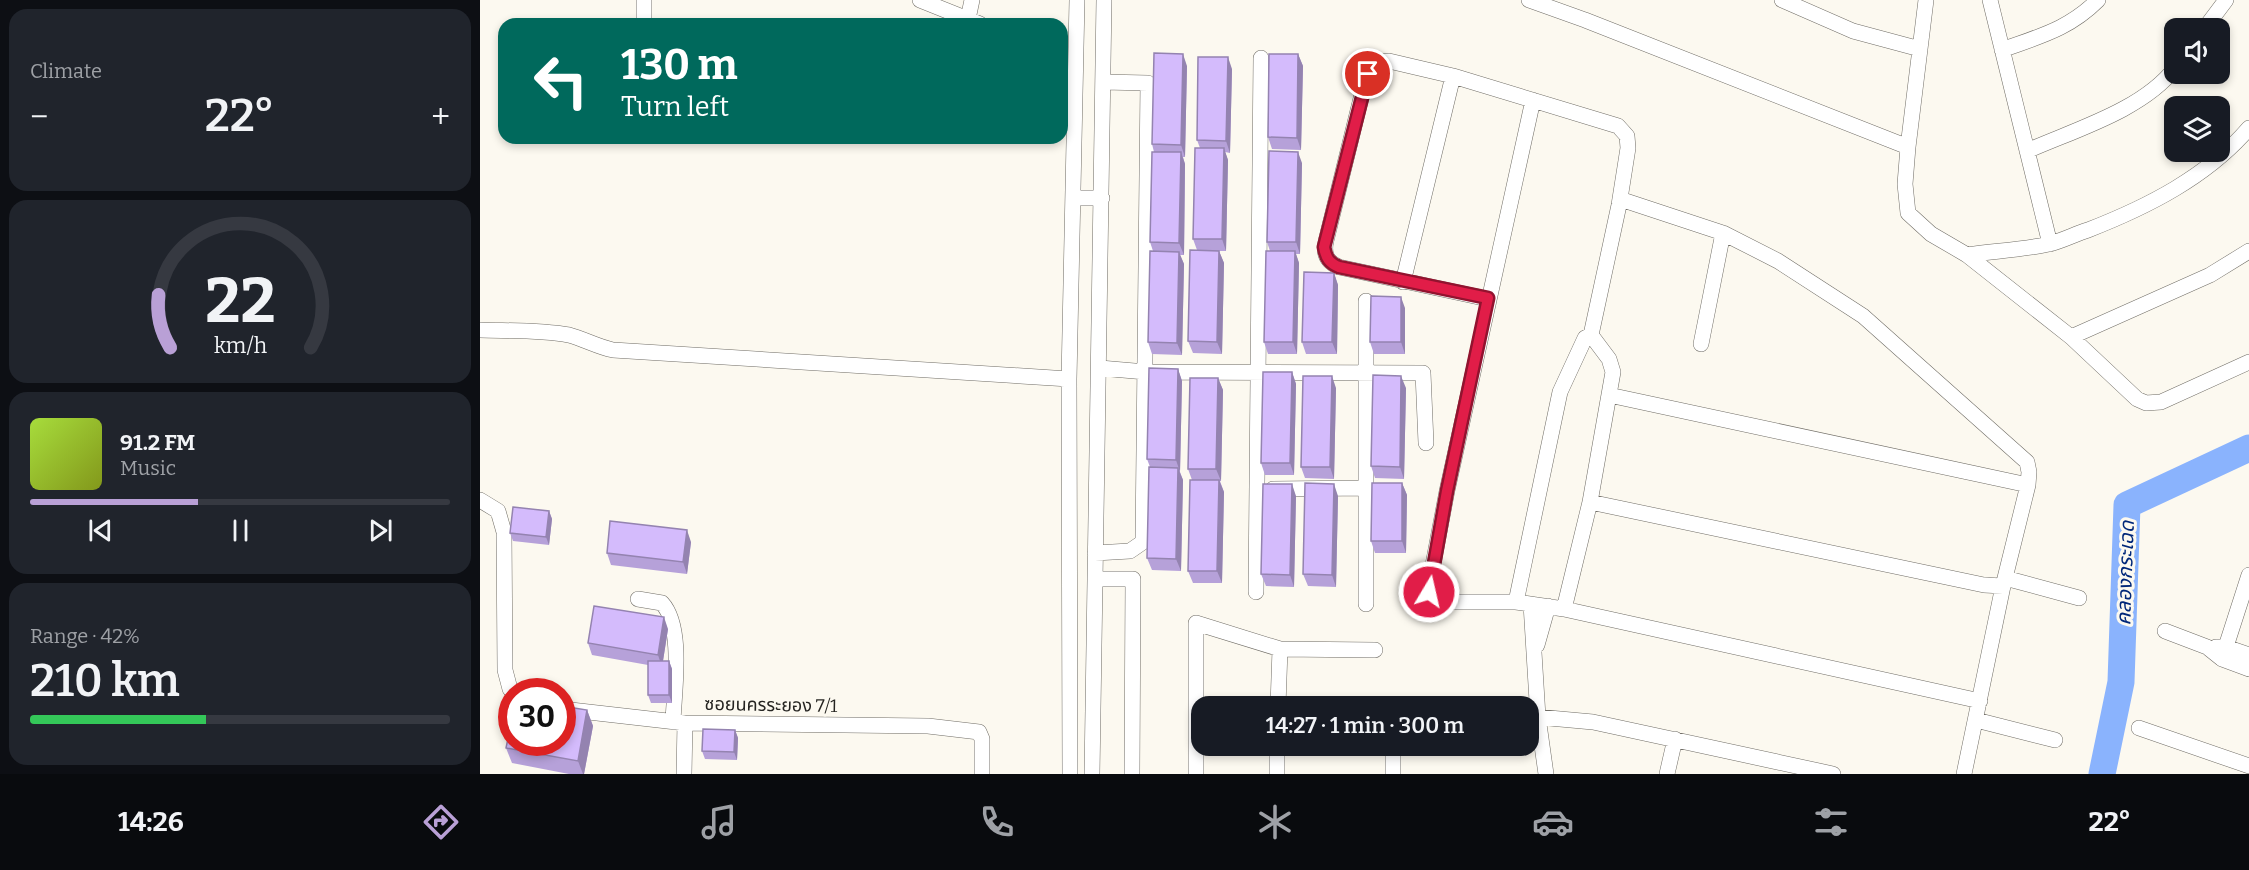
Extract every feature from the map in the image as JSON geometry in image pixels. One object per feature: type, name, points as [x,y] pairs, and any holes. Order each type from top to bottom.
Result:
[{"type":"street","points":[[644,0],[644,18]]},
{"type":"street","points":[[920,0],[964,18]]},
{"type":"street","points":[[972,0],[974,18]]},
{"type":"street","points":[[1070,774],[1069,379],[1073,198],[1069,45],[1077,0]]},
{"type":"street","points":[[1092,774],[1104,0]]},
{"type":"street","points":[[1529,0],[1908,147]]},
{"type":"street","points":[[1782,0],[1853,31],[1920,50]]},
{"type":"street","points":[[1926,0],[1908,147],[1905,184],[1908,213],[1931,234],[1967,255],[2071,337],[2125,389],[2146,403],[2161,402],[2249,362]]},
{"type":"street","points":[[1990,0],[2050,244]]},
{"type":"street","points":[[2002,50],[2060,30],[2079,18],[2098,0]]},
{"type":"street","points":[[2212,18],[2226,0]]},
{"type":"street","points":[[1256,592],[1260,373],[1261,58]]},
{"type":"street","points":[[1488,298],[1403,282],[1334,265],[1327,258],[1324,247],[1365,82],[1372,65],[1379,61],[1389,61],[1453,76],[1533,100],[1618,126],[1627,136],[1628,148],[1620,199],[1591,335],[1609,359],[1613,372],[1590,502],[1564,609]]},
{"type":"street","points":[[1403,282],[1453,76]]},
{"type":"street","points":[[2027,151],[2122,109],[2149,92],[2164,78]]},
{"type":"street","points":[[1095,553],[1130,552],[1143,542],[1146,372],[1148,83],[1103,82]]},
{"type":"street","points":[[1533,100],[1447,491],[1429,592],[1430,598],[1441,602],[1523,603],[1548,606],[1980,701]]},
{"type":"street","points":[[1967,255],[2050,244],[2108,222],[2156,200],[2214,163],[2249,128]]},
{"type":"street","points":[[1073,198],[1102,198]]},
{"type":"street","points":[[1620,199],[1723,233],[1778,261],[1863,316],[2021,454],[2027,462],[2028,485],[2004,582],[1964,774]]},
{"type":"street","points":[[1701,344],[1723,233]]},
{"type":"street","points":[[2071,337],[2200,280],[2249,251]]},
{"type":"street","points":[[1366,301],[1366,604]]},
{"type":"street","points":[[480,330],[557,333],[613,350],[1069,379]]},
{"type":"street","points":[[1537,696],[1534,657],[1523,603],[1560,392],[1585,338],[1591,335]]},
{"type":"street","points":[[1100,368],[1146,372],[1423,374],[1426,443]]},
{"type":"street","points":[[1609,394],[2028,485]]},
{"type":"street","points":[[1258,489],[1366,488]]},
{"type":"street","points":[[480,500],[498,511],[504,532],[505,670],[507,678]]},
{"type":"street","points":[[1590,502],[1984,585],[2004,582],[2079,598]]},
{"type":"street","points":[[2224,653],[2249,575]]},
{"type":"street","points":[[1095,579],[1133,579],[1132,774]]},
{"type":"street","points":[[638,599],[662,603],[672,617],[676,640],[679,722],[684,774]]},
{"type":"street","points":[[1534,657],[1548,606]]},
{"type":"street","points":[[1196,774],[1196,623],[1280,649],[1375,650]]},
{"type":"street","points":[[2165,631],[2224,653],[2249,669]]},
{"type":"street","points":[[1278,696],[1280,649]]},
{"type":"street","points":[[2224,653],[2249,655]]},
{"type":"street","name":"ซอยนครระยอง 7/1","points":[[576,711],[679,722],[928,726],[979,732],[982,740],[982,774]]},
{"type":"street","points":[[1539,717],[1593,722],[1675,739],[1769,767],[1833,774]]},
{"type":"street","points":[[1976,720],[2055,740]]},
{"type":"street","points":[[1539,724],[1546,774]]},
{"type":"street","points":[[2139,728],[2249,766]]},
{"type":"street","points":[[1667,774],[1675,739]]},
{"type":"street","points":[[1277,756],[1277,774]]},
{"type":"street","points":[[1393,756],[1393,774]]},
{"type":"building","points":[[1154,53],[1183,54],[1181,145],[1152,144]]},
{"type":"building","points":[[1269,54],[1298,54],[1297,138],[1268,137]]},
{"type":"building","points":[[1198,57],[1228,57],[1226,141],[1197,140]]},
{"type":"building","points":[[1195,148],[1224,148],[1222,239],[1193,239]]},
{"type":"building","points":[[1269,151],[1298,152],[1296,242],[1267,242]]},
{"type":"building","points":[[1152,152],[1181,152],[1179,243],[1150,242]]},
{"type":"building","points":[[1190,250],[1219,251],[1217,342],[1188,341]]},
{"type":"building","points":[[1150,251],[1179,252],[1177,343],[1148,342]]},
{"type":"building","points":[[1266,251],[1295,251],[1293,342],[1264,342]]},
{"type":"building","points":[[1304,272],[1334,273],[1332,342],[1302,342]]},
{"type":"building","points":[[1371,296],[1401,297],[1401,342],[1370,342]]},
{"type":"building","points":[[1149,368],[1178,369],[1176,460],[1147,459]]},
{"type":"building","points":[[1263,372],[1292,372],[1290,463],[1261,463]]},
{"type":"building","points":[[1373,375],[1401,376],[1400,467],[1371,466]]},
{"type":"building","points":[[1303,376],[1332,376],[1330,467],[1301,467]]},
{"type":"building","points":[[1190,378],[1218,378],[1216,469],[1188,469]]},
{"type":"building","points":[[1149,467],[1178,468],[1176,559],[1147,558]]},
{"type":"building","points":[[1190,480],[1219,480],[1217,571],[1188,571]]},
{"type":"building","points":[[1305,483],[1334,484],[1332,575],[1303,574]]},
{"type":"building","points":[[1372,483],[1402,483],[1402,541],[1371,541]]},
{"type":"building","points":[[1263,484],[1292,484],[1290,575],[1261,574]]},
{"type":"building","points":[[513,507],[549,511],[546,537],[510,533]]},
{"type":"building","points":[[610,521],[687,530],[683,562],[607,553]]},
{"type":"building","points":[[594,606],[664,617],[658,655],[588,643]]},
{"type":"building","points":[[648,661],[669,661],[669,695],[648,695]]},
{"type":"building","points":[[576,708],[587,710],[578,761],[550,756],[576,756]]},
{"type":"building","points":[[703,729],[735,730],[734,752],[702,751]]},
{"type":"waterway","name":"คลองกระเฉด","points":[[2102,774],[2121,682],[2127,505],[2249,448]]},
{"type":"route","points":[[1368,74],[1324,247],[1327,258],[1330,263],[1339,267],[1488,298],[1447,491],[1429,592]]}]
